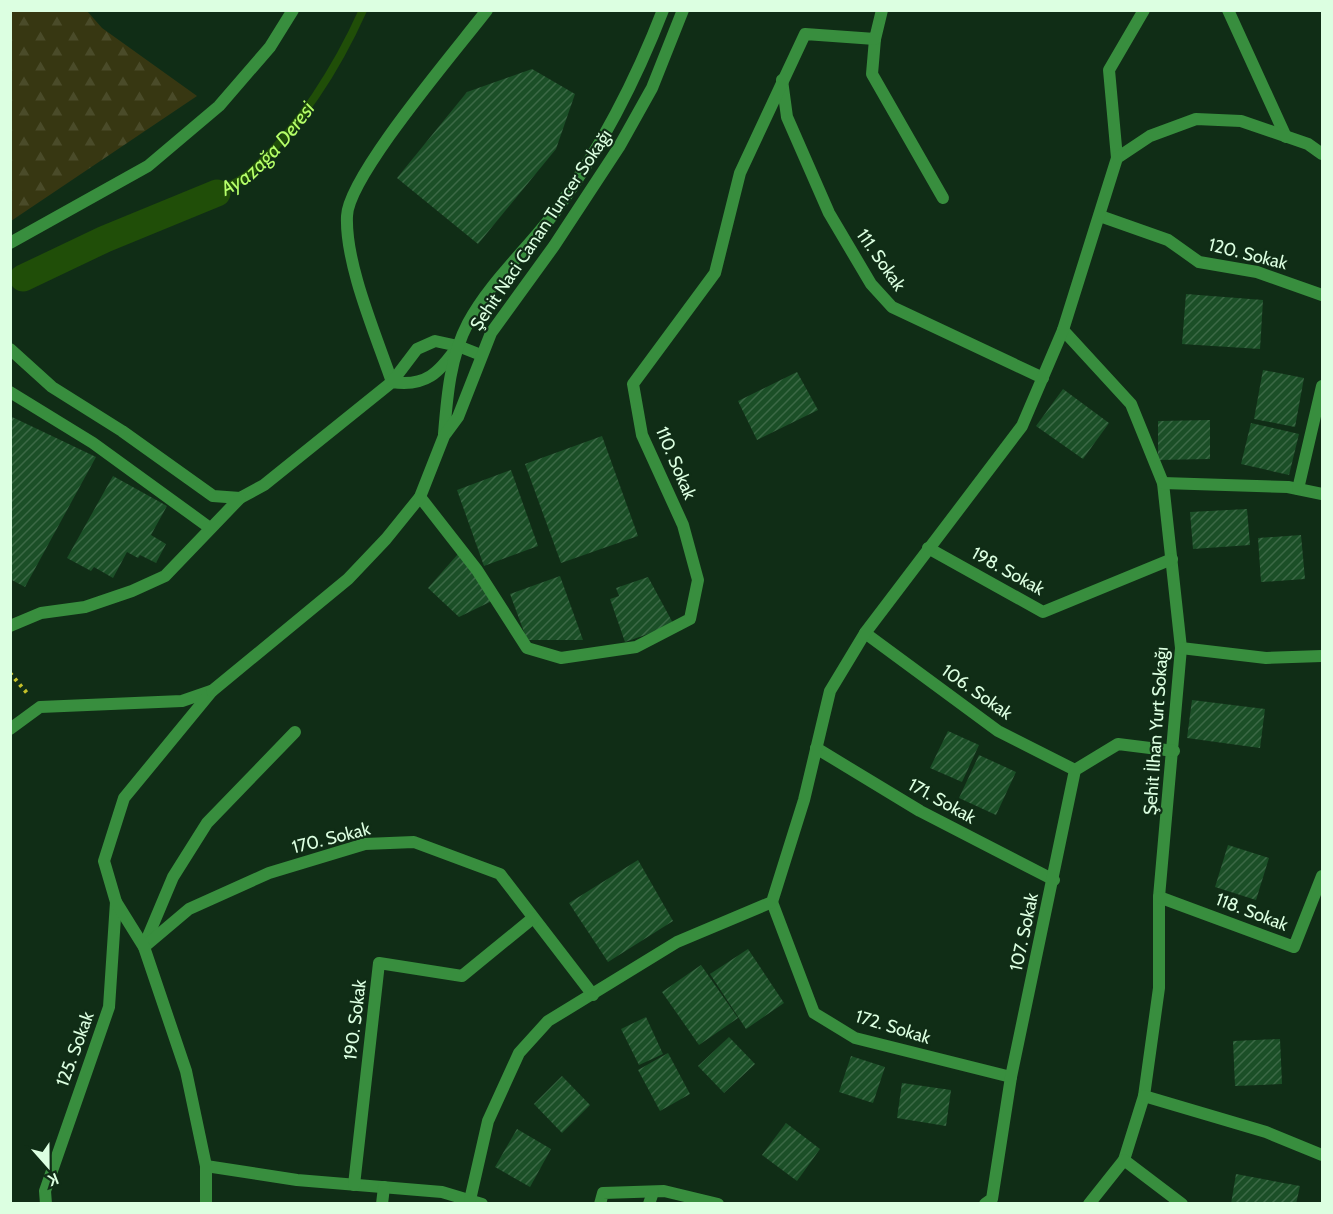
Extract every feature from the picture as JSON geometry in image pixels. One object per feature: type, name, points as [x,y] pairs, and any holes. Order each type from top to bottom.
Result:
[{"type":"street","points":[[10,243],[147,166],[219,106],[270,47],[293,10]]},
{"type":"street","points":[[392,382],[347,238],[347,213],[366,168],[487,10]]},
{"type":"street","name":"Şehit Naci Canan Tuncer Sokağı","points":[[444,436],[448,389],[458,346],[479,305],[557,209],[594,154],[625,98],[663,10]]},
{"type":"street","name":"Şehit Naci Canan Tuncer Sokağı","points":[[39,707],[182,701],[212,691],[348,579],[387,539],[420,497],[444,436],[458,417],[481,355],[506,309],[554,246],[619,147],[652,88],[682,10]]},
{"type":"street","points":[[882,10],[875,39],[872,74],[943,198]]},
{"type":"street","points":[[206,1166],[354,1185],[442,1192],[476,1202],[488,1121],[519,1053],[548,1021],[677,942],[772,902],[804,800],[830,691],[865,633],[1022,426],[1063,330],[1117,158],[1109,70],[1144,10]]},
{"type":"street","points":[[1228,10],[1286,137]]},
{"type":"street","name":"110. Sokak","points":[[420,497],[477,570],[527,648],[561,658],[636,647],[690,618],[698,580],[683,525],[642,435],[633,384],[715,273],[740,173],[782,78],[805,34],[875,39]]},
{"type":"street","name":"111. Sokak","points":[[782,78],[788,117],[829,213],[872,284],[892,307],[1042,378]]},
{"type":"street","points":[[1117,158],[1150,136],[1196,119],[1241,121],[1308,144],[1323,154]]},
{"type":"street","name":"120. Sokak","points":[[1100,216],[1168,240],[1199,262],[1257,272],[1323,295]]},
{"type":"street","name":"Şehit İlhan Yurt Sokağı","points":[[1063,330],[1131,404],[1164,483],[1181,648],[1174,751],[1159,897],[1159,988],[1144,1096],[1124,1160]]},
{"type":"street","points":[[10,626],[40,613],[85,607],[132,591],[165,576],[240,498],[264,486],[392,382],[417,349],[435,341],[458,346],[481,355]]},
{"type":"street","points":[[392,382],[412,385],[429,376],[444,366],[458,346]]},
{"type":"street","points":[[10,349],[52,387],[122,431],[213,496],[240,498]]},
{"type":"street","points":[[1298,489],[1323,386]]},
{"type":"street","points":[[10,392],[93,443],[210,528]]},
{"type":"street","points":[[1164,483],[1298,489],[1323,494]]},
{"type":"street","name":"198. Sokak","points":[[928,548],[1043,612],[1172,559]]},
{"type":"street","name":"106. Sokak","points":[[865,633],[998,731],[1075,770]]},
{"type":"street","points":[[1181,648],[1266,658],[1323,656]]},
{"type":"street","points":[[206,1203],[206,1166],[186,1071],[144,947],[116,902],[104,861],[124,798],[212,691]]},
{"type":"street","points":[[10,729],[39,707]]},
{"type":"street","points":[[144,947],[173,877],[207,823],[295,732]]},
{"type":"street","points":[[1075,770],[1118,744],[1174,751]]},
{"type":"street","name":"171. Sokak","points":[[816,748],[920,811],[1054,880]]},
{"type":"street","name":"107. Sokak","points":[[985,1203],[992,1199],[1011,1077],[1054,880],[1075,770]]},
{"type":"street","name":"170. Sokak","points":[[144,947],[189,909],[269,873],[364,844],[414,842],[500,874],[593,995]]},
{"type":"street","name":"118. Sokak","points":[[1159,897],[1294,947],[1323,876]]},
{"type":"street","name":"125. Sokak","points":[[46,1203],[45,1191],[109,1007],[116,902]]},
{"type":"street","name":"172. Sokak","points":[[772,902],[814,1013],[855,1038],[1011,1077]]},
{"type":"street","name":"190. Sokak","points":[[354,1185],[380,963],[462,976],[533,918]]},
{"type":"street","points":[[1144,1096],[1266,1131],[1323,1155]]},
{"type":"street","points":[[1089,1203],[1124,1160],[1182,1203]]},
{"type":"street","points":[[382,1203],[384,1187]]},
{"type":"street","points":[[600,1203],[603,1194],[651,1198],[664,1191],[700,1202],[718,1203]]},
{"type":"path","points":[[10,673],[39,707]]},
{"type":"green space","points":[[11,10],[87,11],[102,28],[197,96],[11,221]]},
{"type":"building","points":[[532,69],[575,94],[556,149],[478,244],[397,178],[467,92]]},
{"type":"building","points":[[1186,294],[1263,300],[1260,349],[1182,344]]},
{"type":"building","points":[[1263,370],[1304,378],[1295,427],[1254,419]]},
{"type":"building","points":[[797,372],[818,410],[757,440],[738,401]]},
{"type":"building","points":[[1063,389],[1109,423],[1083,459],[1036,426]]},
{"type":"building","points":[[10,416],[96,457],[25,587],[10,579]]},
{"type":"building","points":[[1210,420],[1210,459],[1158,460],[1158,421]]},
{"type":"building","points":[[1251,423],[1299,434],[1289,475],[1241,464]]},
{"type":"building","points":[[602,436],[638,536],[561,563],[525,464]]},
{"type":"building","points":[[511,470],[538,546],[484,566],[457,490]]},
{"type":"building","points":[[113,476],[167,506],[151,535],[166,544],[156,563],[140,555],[138,558],[127,552],[113,578],[94,567],[91,571],[67,558]]},
{"type":"building","points":[[1247,509],[1250,545],[1193,549],[1190,512]]},
{"type":"building","points":[[1301,535],[1305,579],[1261,582],[1258,538]]},
{"type":"building","points":[[458,554],[496,599],[459,617],[428,588]]},
{"type":"building","points":[[560,576],[583,640],[527,640],[510,594]]},
{"type":"building","points":[[648,577],[674,625],[625,642],[610,599],[619,596],[616,588]]},
{"type":"building","points":[[1192,700],[1265,709],[1260,748],[1187,738]]},
{"type":"building","points":[[948,731],[979,745],[962,782],[930,768]]},
{"type":"building","points":[[979,755],[1016,772],[996,815],[959,798]]},
{"type":"building","points":[[1228,845],[1269,858],[1256,900],[1215,887]]},
{"type":"building","points":[[638,860],[673,921],[608,962],[569,903]]},
{"type":"building","points":[[748,949],[784,1003],[746,1029],[710,974]]},
{"type":"building","points":[[701,965],[738,1018],[699,1045],[662,992]]},
{"type":"building","points":[[646,1017],[663,1054],[639,1065],[621,1029]]},
{"type":"building","points":[[729,1037],[755,1064],[724,1093],[698,1066]]},
{"type":"building","points":[[1280,1039],[1282,1084],[1235,1086],[1233,1041]]},
{"type":"building","points":[[668,1053],[690,1094],[660,1111],[638,1070]]},
{"type":"building","points":[[851,1056],[885,1067],[873,1103],[839,1092]]},
{"type":"building","points":[[562,1076],[590,1105],[562,1133],[534,1104]]},
{"type":"building","points":[[902,1083],[951,1090],[946,1126],[897,1118]]},
{"type":"building","points":[[786,1123],[820,1149],[797,1181],[762,1155]]},
{"type":"building","points":[[517,1129],[551,1149],[530,1187],[495,1167]]},
{"type":"building","points":[[1236,1174],[1300,1186],[1296,1204],[1231,1204]]},
{"type":"waterway","name":"Ayazağa Deresi","points":[[217,193],[248,174],[286,136],[329,75],[363,10]]},
{"type":"waterway","name":"Ayazağa Deresi","points":[[23,278],[105,239],[217,193]]}]
